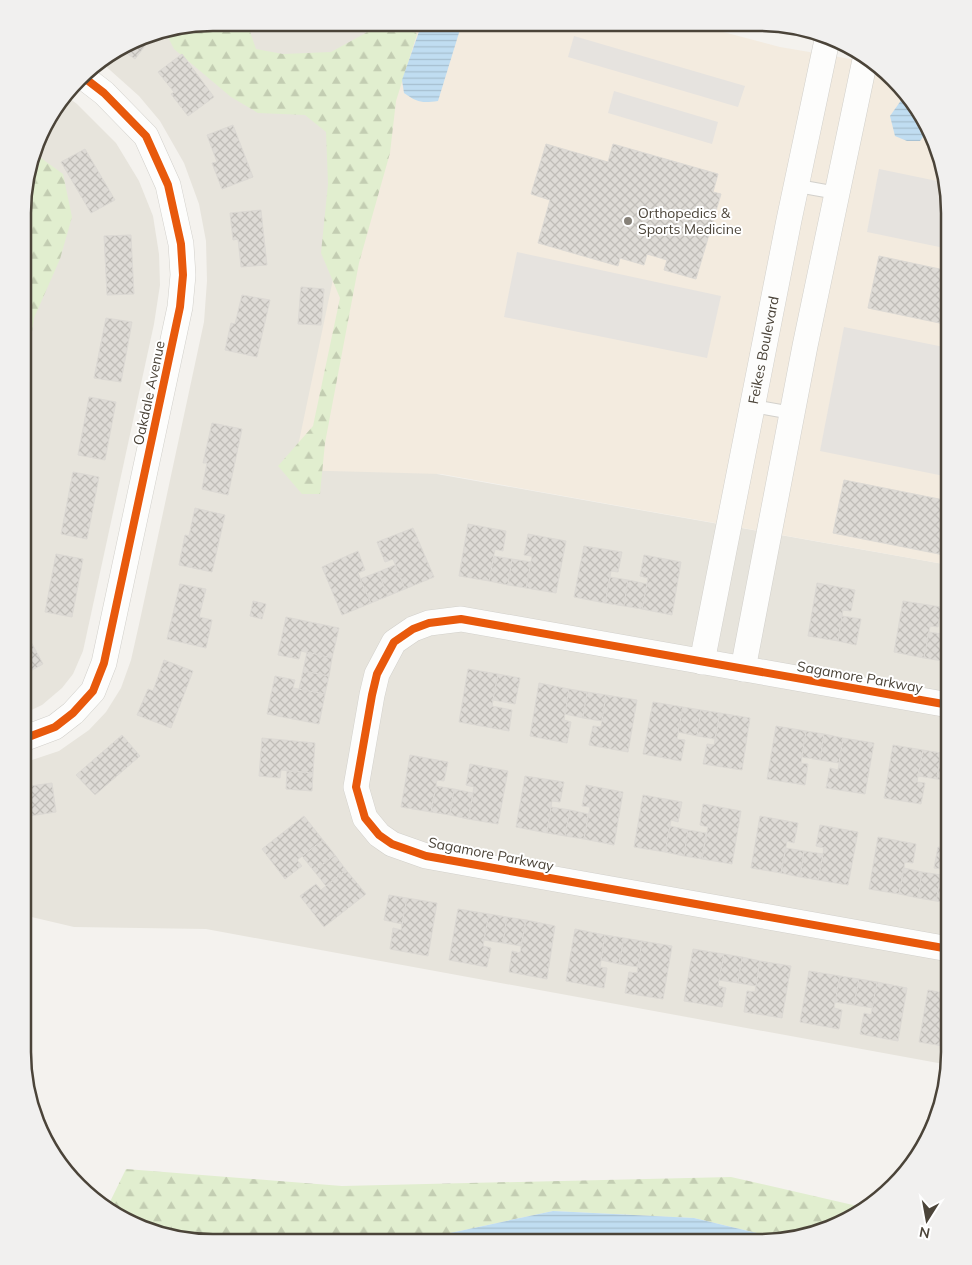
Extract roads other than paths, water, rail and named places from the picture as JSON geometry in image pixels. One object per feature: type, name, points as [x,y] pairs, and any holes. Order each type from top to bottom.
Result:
[{"type":"street","name":"Feikes Boulevard","points":[[702,662],[826,44]]},
{"type":"street","points":[[743,669],[792,413],[864,65]]},
{"type":"street","name":"Oakdale Avenue","points":[[31,736],[55,727],[73,713],[93,691],[104,663],[180,307],[183,275],[181,244],[168,184],[146,136],[104,93],[89,81]]},
{"type":"street","name":"Sagamore Parkway","points":[[941,704],[461,619],[429,623],[413,629],[394,642],[377,674],[356,787],[365,818],[379,834],[392,844],[426,856],[941,948]]},
{"type":"lane","points":[[798,186],[837,193]]},
{"type":"lane","points":[[753,406],[792,413]]},
{"type":"water","points":[[419,31],[460,31],[438,101],[420,102],[413,99],[404,93],[402,80]]},
{"type":"water","points":[[901,100],[923,136],[920,141],[907,141],[895,136],[890,116]]},
{"type":"water","points":[[553,1211],[694,1218],[761,1234],[759,1234],[445,1234]]},
{"type":"place","name":"Orthopedics & Sports Medicine","points":[[628,221]]}]
